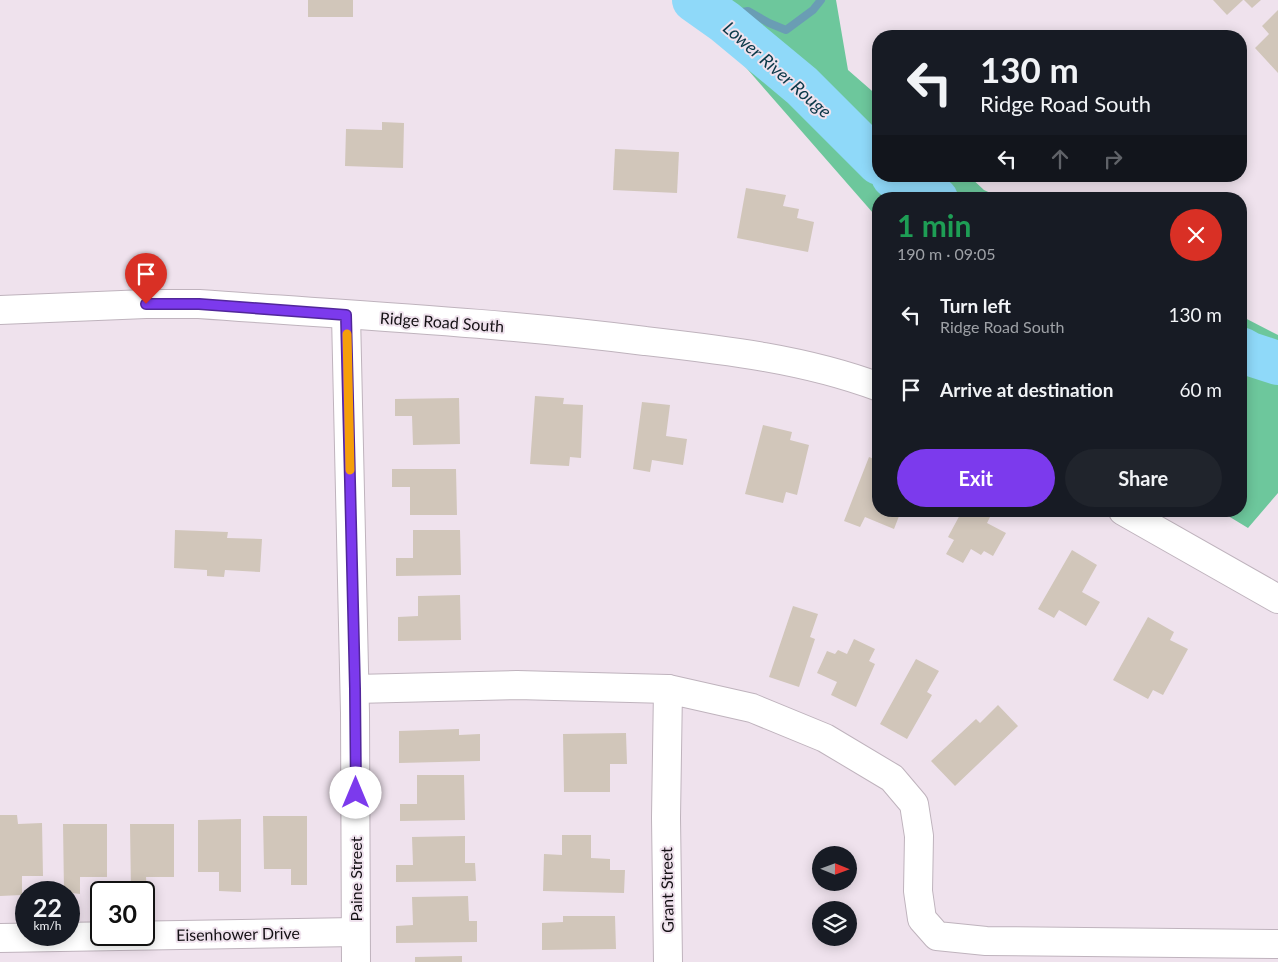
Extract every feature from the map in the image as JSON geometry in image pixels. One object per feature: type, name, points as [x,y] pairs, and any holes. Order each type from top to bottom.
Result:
[{"type":"street","name":"Ridge Road South","points":[[0,310],[190,304],[556,330],[732,351],[802,365],[872,385]]},
{"type":"street","name":"Paine Street","points":[[346,315],[355,689],[356,962]]},
{"type":"street","points":[[1133,517],[1278,600]]},
{"type":"street","points":[[355,689],[517,685],[668,689],[752,708],[826,738],[892,778],[914,804],[919,836],[918,891],[922,919],[937,936],[986,941],[1278,944]]},
{"type":"street","name":"Grant Street","points":[[668,689],[666,818],[668,962]]},
{"type":"street","name":"Eisenhower Drive","points":[[0,938],[355,932]]},
{"type":"green space","points":[[687,0],[836,0],[848,70],[872,91],[872,182],[975,182],[988,192],[872,192],[872,212]]},
{"type":"green space","points":[[1247,319],[1278,335],[1278,493],[1248,528],[1230,517],[1247,517]]},
{"type":"building","points":[[308,0],[353,0],[353,17],[308,17]]},
{"type":"building","points":[[1213,0],[1243,0],[1227,15]]},
{"type":"building","points":[[1244,0],[1261,0],[1252,8]]},
{"type":"building","points":[[1278,10],[1278,73],[1255,48],[1269,34],[1262,26]]},
{"type":"building","points":[[382,122],[404,123],[403,168],[345,166],[346,129],[382,130]]},
{"type":"building","points":[[615,149],[679,152],[677,193],[613,190]]},
{"type":"building","points":[[746,188],[786,195],[783,206],[799,209],[797,218],[814,222],[808,252],[737,238]]},
{"type":"building","points":[[535,396],[564,398],[563,404],[583,405],[581,458],[570,457],[569,466],[530,464]]},
{"type":"building","points":[[459,398],[460,444],[413,445],[412,416],[395,416],[395,399]]},
{"type":"building","points":[[642,402],[670,405],[666,436],[687,439],[683,465],[652,460],[650,472],[633,469]]},
{"type":"building","points":[[763,425],[792,432],[790,440],[809,445],[797,495],[786,492],[783,503],[745,494]]},
{"type":"building","points":[[869,457],[872,458],[872,517],[899,517],[894,529],[865,517],[860,527],[844,521]]},
{"type":"building","points":[[392,469],[456,469],[457,515],[410,515],[410,487],[392,487]]},
{"type":"building","points":[[959,517],[990,517],[987,523],[1006,533],[993,556],[984,551],[981,555],[971,549],[963,563],[946,554],[954,540],[948,537]]},
{"type":"building","points":[[175,530],[228,532],[227,538],[262,539],[260,572],[225,570],[224,577],[207,576],[207,570],[174,568]]},
{"type":"building","points":[[413,530],[460,530],[461,575],[396,576],[396,558],[413,558]]},
{"type":"building","points":[[1072,550],[1097,565],[1082,592],[1100,602],[1086,626],[1059,610],[1054,618],[1038,609]]},
{"type":"building","points":[[460,595],[461,640],[398,641],[398,617],[418,616],[418,596]]},
{"type":"building","points":[[793,606],[818,614],[810,637],[815,639],[799,687],[769,677]]},
{"type":"building","points":[[1148,617],[1174,632],[1170,640],[1188,649],[1163,695],[1153,690],[1148,699],[1113,680]]},
{"type":"building","points":[[854,639],[875,649],[869,661],[875,664],[856,707],[831,695],[837,682],[817,673],[827,651],[835,654],[838,650],[847,654]]},
{"type":"building","points":[[916,659],[939,671],[927,692],[932,695],[907,739],[880,724]]},
{"type":"building","points":[[998,705],[1018,726],[955,786],[931,761],[976,719],[980,723]]},
{"type":"building","points":[[459,729],[459,735],[480,734],[480,761],[399,763],[399,731]]},
{"type":"building","points":[[626,733],[627,764],[610,764],[610,792],[564,792],[563,734]]},
{"type":"building","points":[[417,775],[464,775],[465,820],[400,821],[400,804],[417,804]]},
{"type":"building","points":[[0,815],[17,815],[18,824],[42,823],[43,876],[22,876],[22,881],[15,881],[15,895],[0,896]]},
{"type":"building","points":[[263,816],[307,816],[307,885],[291,885],[291,869],[264,869]]},
{"type":"building","points":[[241,819],[241,892],[219,891],[219,872],[198,872],[198,820]]},
{"type":"building","points":[[63,824],[107,824],[107,877],[80,877],[80,881],[64,881]]},
{"type":"building","points":[[130,824],[174,824],[174,877],[146,877],[146,881],[131,881]]},
{"type":"building","points":[[562,835],[591,835],[591,858],[610,859],[610,870],[625,870],[624,893],[543,891],[544,854],[562,855]]},
{"type":"building","points":[[465,836],[465,863],[475,863],[476,881],[396,882],[396,865],[413,865],[412,837]]},
{"type":"building","points":[[468,896],[469,921],[477,921],[477,942],[396,943],[396,926],[413,925],[412,897]]},
{"type":"building","points":[[563,916],[615,916],[616,949],[542,950],[542,923],[563,922]]},
{"type":"building","points":[[462,956],[462,962],[415,962],[415,957]]},
{"type":"waterway","name":"Lower River Rouge","points":[[694,0],[725,22],[802,86],[872,156]]},
{"type":"waterway","points":[[725,22],[731,14],[748,11],[786,30],[813,10],[821,0]]},
{"type":"waterway","name":"Lower River Rouge","points":[[900,182],[912,192]]},
{"type":"waterway","name":"Lower River Rouge","points":[[1247,352],[1278,363]]},
{"type":"slow traffic","points":[[347,334],[350,470]]},
{"type":"route","points":[[146,304],[199,304],[346,315],[356,793]]}]
